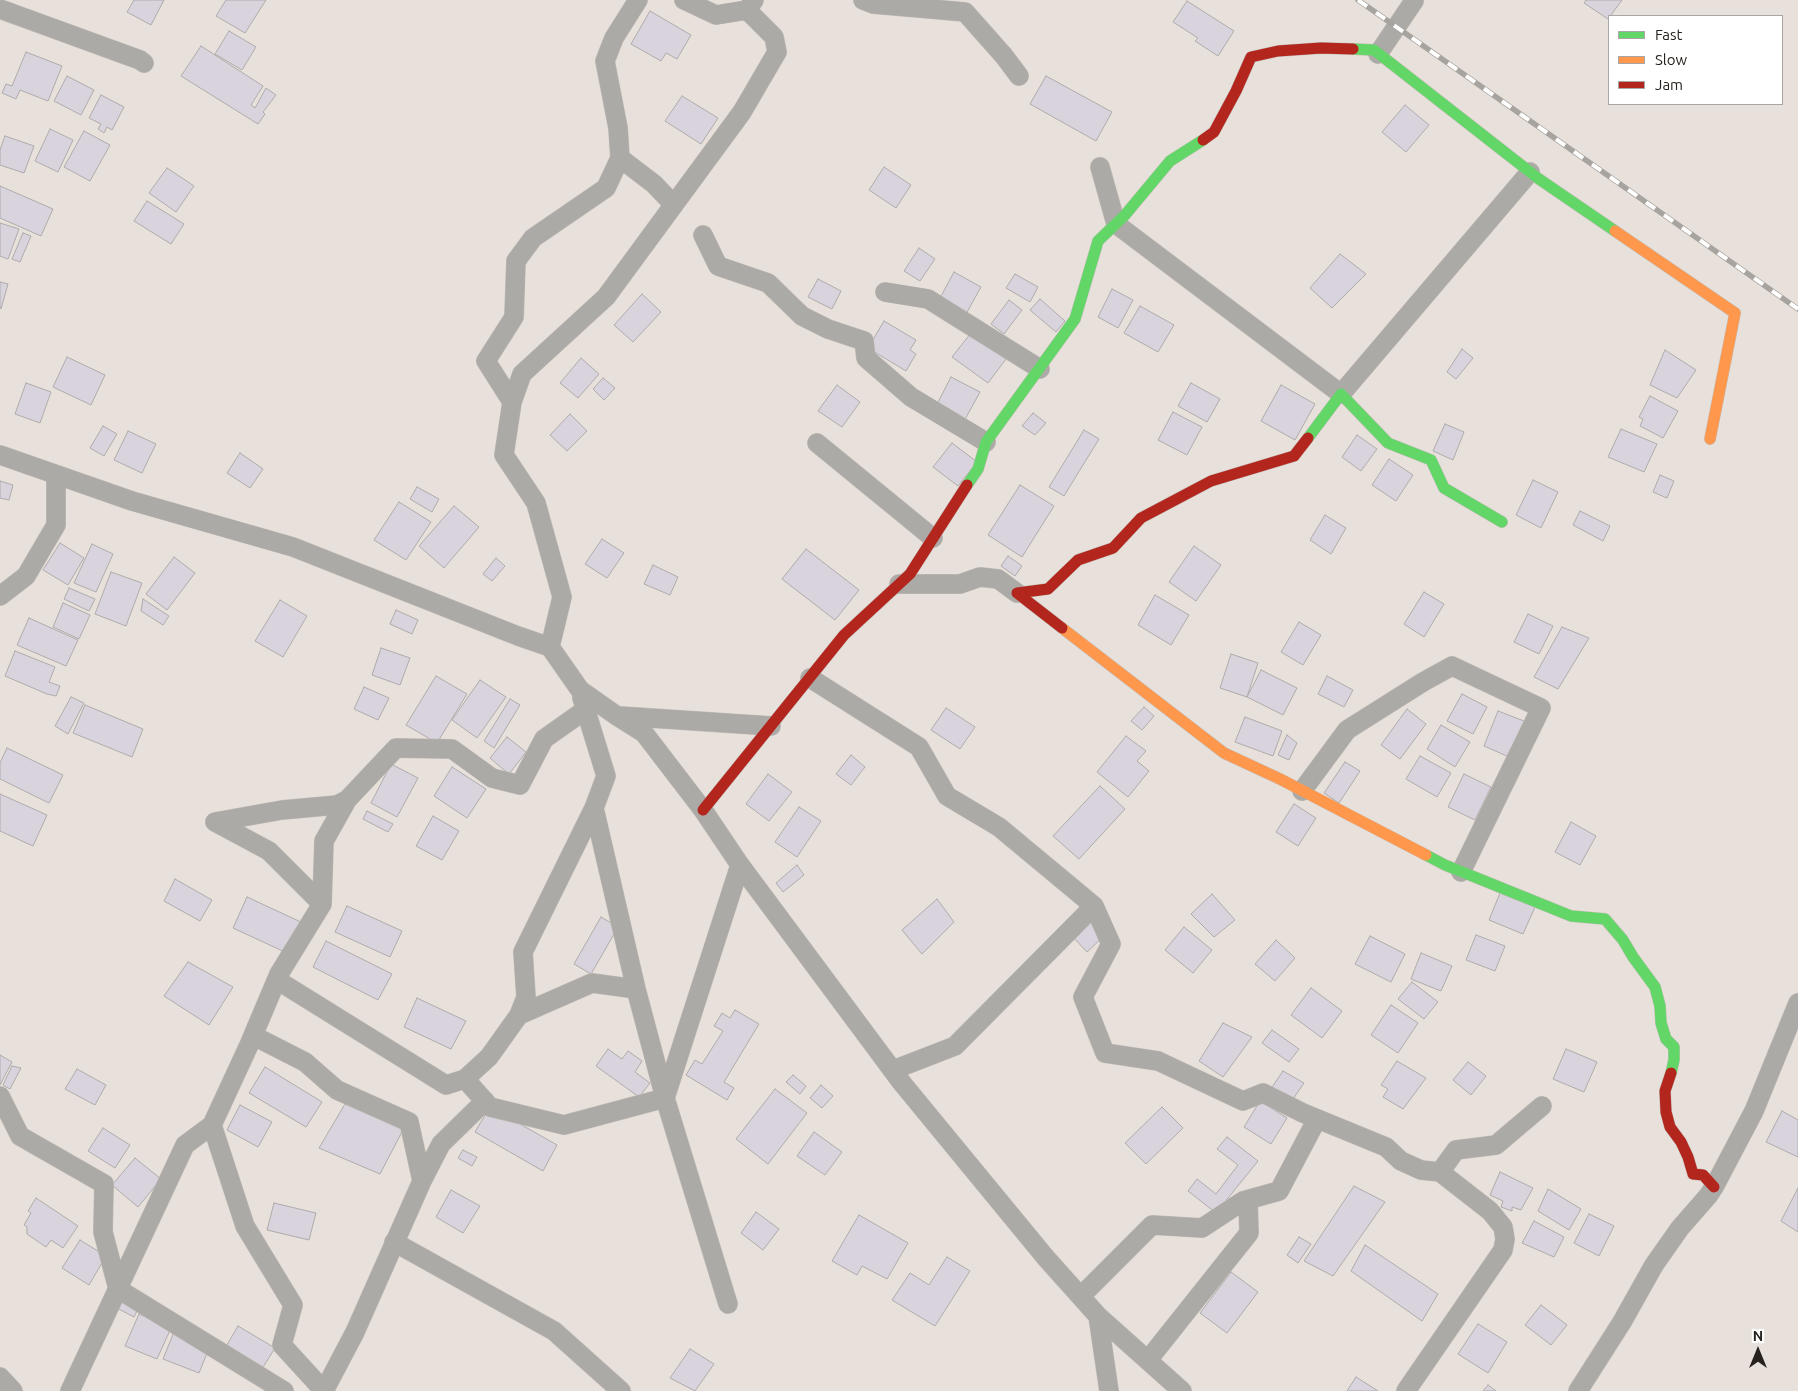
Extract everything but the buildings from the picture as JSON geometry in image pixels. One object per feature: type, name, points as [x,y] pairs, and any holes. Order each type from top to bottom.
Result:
[{"type":"street","points":[[512,402],[486,362],[514,317],[516,261],[533,238],[606,188],[620,158],[618,128],[605,61],[614,38],[638,0]]},
{"type":"street","points":[[550,647],[562,597],[536,502],[504,455],[512,402],[522,374],[606,296],[742,112],[777,52],[774,37],[751,5],[716,15],[684,0]]},
{"type":"street","points":[[863,0],[873,4],[965,12],[1019,76]]},
{"type":"street","points":[[1378,54],[1414,0]]},
{"type":"street","points":[[0,9],[144,63]]},
{"type":"street","points":[[703,810],[844,635],[910,574],[978,470],[986,442],[1076,319],[1098,242],[1170,162],[1214,132],[1236,91],[1251,57],[1278,51],[1321,48],[1374,50],[1530,172],[1735,313],[1710,439]]},
{"type":"street","points":[[620,158],[654,184],[674,205]]},
{"type":"street","points":[[1100,167],[1116,224],[1341,394],[1388,443],[1431,460],[1444,488],[1502,522]]},
{"type":"street","points":[[1017,593],[1048,589],[1078,560],[1113,548],[1141,518],[1210,481],[1294,456],[1341,394],[1530,172]]},
{"type":"street","points":[[704,235],[718,266],[768,283],[802,316],[828,329],[864,341],[866,358],[911,397],[986,442]]},
{"type":"street","points":[[885,292],[928,299],[1040,369]]},
{"type":"street","points":[[817,443],[934,538]]},
{"type":"street","points":[[0,455],[132,501],[293,547],[550,647],[580,690],[644,733],[703,810],[740,865],[893,1070],[1039,1250],[1098,1316],[1182,1391]]},
{"type":"street","points":[[0,596],[26,576],[56,524],[56,476]]},
{"type":"street","points":[[899,584],[960,584],[980,577],[998,579],[1224,753],[1461,872],[1570,916],[1605,918],[1623,940],[1655,987],[1660,1006],[1661,1023],[1666,1039],[1674,1047],[1673,1068],[1665,1091],[1666,1112],[1670,1127],[1681,1142],[1693,1174],[1703,1175],[1714,1186]]},
{"type":"street","points":[[1302,791],[1346,730],[1452,666],[1541,708],[1461,872]]},
{"type":"street","points":[[810,678],[918,747],[947,796],[999,827],[1094,906],[1111,944],[1083,997],[1105,1053],[1158,1061],[1243,1101],[1263,1093],[1317,1119],[1386,1147],[1401,1161],[1421,1170],[1440,1172],[1490,1211],[1503,1227],[1505,1239],[1503,1250],[1406,1391]]},
{"type":"street","points":[[277,980],[446,1085],[465,1079],[489,1057],[519,1015],[526,997],[522,952],[594,808],[606,776],[584,710],[580,690]]},
{"type":"street","points":[[70,1391],[185,1145],[212,1125],[254,1036],[277,980],[322,904],[324,841],[347,800],[396,748],[452,750],[492,778],[520,785],[544,739],[584,710]]},
{"type":"street","points":[[617,716],[771,726]]},
{"type":"street","points":[[322,904],[270,852],[215,822],[282,810],[337,805],[347,800]]},
{"type":"street","points":[[594,808],[636,989],[665,1098],[728,1304]]},
{"type":"street","points":[[665,1098],[740,865]]},
{"type":"street","points":[[893,1070],[955,1046],[1094,906]]},
{"type":"street","points":[[519,1015],[592,983],[636,989]]},
{"type":"street","points":[[1578,1391],[1622,1322],[1654,1265],[1680,1228],[1708,1196],[1714,1186],[1754,1111],[1798,1003]]},
{"type":"street","points":[[254,1036],[305,1062],[337,1090],[409,1122],[422,1180]]},
{"type":"street","points":[[465,1079],[490,1107],[564,1125],[665,1098]]},
{"type":"street","points":[[0,1096],[20,1136],[104,1184],[103,1232],[118,1289],[284,1391]]},
{"type":"street","points":[[212,1125],[245,1226],[292,1305],[282,1345],[324,1391],[355,1332],[422,1180],[441,1144],[485,1101]]},
{"type":"street","points":[[1440,1172],[1456,1150],[1496,1145],[1542,1106]]},
{"type":"street","points":[[1081,1296],[1152,1225],[1202,1228],[1243,1201],[1279,1191],[1317,1119]]},
{"type":"street","points":[[1148,1360],[1249,1233],[1248,1200]]},
{"type":"street","points":[[394,1242],[554,1331],[621,1391]]},
{"type":"street","points":[[1098,1316],[1109,1391]]},
{"type":"street","points":[[0,1377],[13,1391]]},
{"type":"railway","points":[[1358,0],[1798,309]]},
{"type":"traffic: fast","points":[[1353,49],[1374,50],[1539,179],[1615,231]]},
{"type":"traffic: fast","points":[[967,485],[978,469],[986,442],[1075,319],[1098,241],[1125,215],[1170,161],[1203,140]]},
{"type":"traffic: fast","points":[[1308,438],[1341,394],[1388,443],[1431,460],[1444,488],[1502,522]]},
{"type":"traffic: fast","points":[[1426,855],[1445,865],[1571,916],[1605,919],[1623,940],[1655,987],[1660,1006],[1661,1023],[1666,1039],[1674,1047],[1671,1073]]},
{"type":"traffic: slow","points":[[1615,231],[1735,313],[1710,439]]},
{"type":"traffic: slow","points":[[1062,628],[1224,753],[1280,779],[1426,855]]},
{"type":"traffic: jam","points":[[1203,140],[1214,132],[1236,91],[1251,57],[1278,51],[1321,48],[1353,49]]},
{"type":"traffic: jam","points":[[1062,628],[1017,593],[1048,589],[1078,560],[1113,548],[1141,518],[1211,481],[1294,456],[1308,438]]},
{"type":"traffic: jam","points":[[703,810],[844,635],[910,574],[967,485]]},
{"type":"traffic: jam","points":[[1671,1073],[1665,1091],[1666,1112],[1670,1127],[1681,1142],[1693,1174],[1703,1175],[1714,1187]]}]
